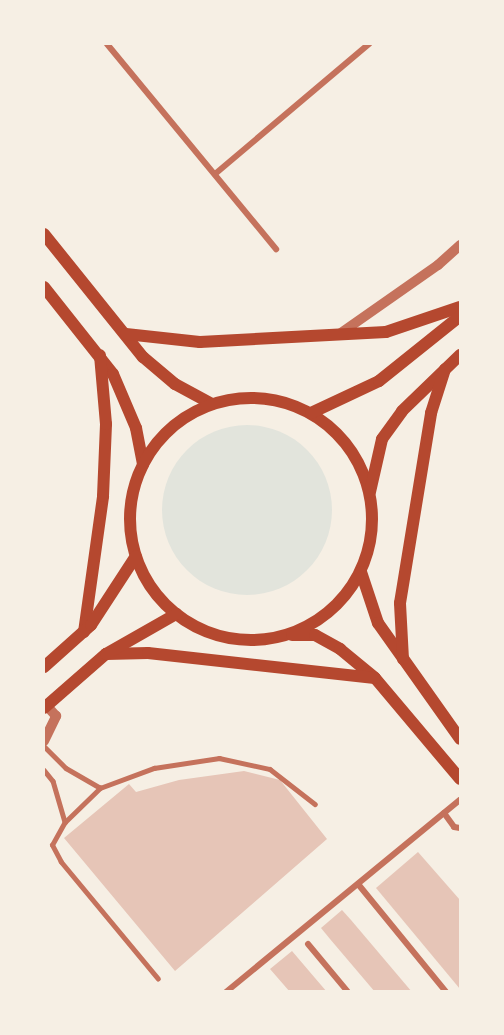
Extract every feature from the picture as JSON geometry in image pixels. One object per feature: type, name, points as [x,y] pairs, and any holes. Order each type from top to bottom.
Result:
[{"type":"main road","points":[[44,234],[143,357],[175,384],[213,404]]},
{"type":"main road","points":[[44,287],[100,355],[132,418],[143,464]]},
{"type":"main road","points":[[126,334],[200,342],[386,332],[460,307]]},
{"type":"main road","points":[[310,413],[379,381],[460,316]]},
{"type":"main road","points":[[84,632],[103,496],[106,424],[100,355]]},
{"type":"main road","points":[[369,493],[382,439],[402,411],[460,355]]},
{"type":"main road","points":[[403,659],[400,603],[431,413],[445,369]]},
{"type":"main road","points":[[288,636],[326,614],[342,600],[361,572],[372,520],[369,493],[358,461],[344,443],[310,413],[279,401],[246,398],[213,404],[177,424],[161,438],[143,464],[132,504],[130,525],[136,556],[145,578],[176,615],[201,630],[229,639],[259,641],[288,636],[315,635],[340,649],[375,678],[460,779]]},
{"type":"main road","points":[[44,667],[84,632],[136,556]]},
{"type":"main road","points":[[361,572],[378,623],[460,739]]},
{"type":"main road","points":[[45,706],[106,654],[176,615]]},
{"type":"main road","points":[[106,654],[148,653],[375,678]]},
{"type":"street","points":[[107,44],[276,249]]},
{"type":"street","points":[[215,174],[369,44]]},
{"type":"street","points":[[338,335],[438,265],[460,245]]},
{"type":"street","points":[[44,741],[56,716],[45,706]]},
{"type":"street","points":[[226,992],[460,800]]},
{"type":"street","points":[[444,813],[454,827],[460,828]]},
{"type":"street","points":[[358,884],[446,992]]},
{"type":"street","points":[[308,944],[348,992]]},
{"type":"lane","points":[[44,746],[66,768],[100,788]]},
{"type":"lane","points":[[158,979],[61,862],[52,845],[65,822],[100,788],[154,768],[219,758],[270,769],[315,804]]},
{"type":"lane","points":[[44,770],[52,781],[65,822]]},
{"type":"shaded area","points":[[247,425],[279,432],[307,450],[325,478],[332,510],[325,542],[307,570],[279,588],[247,595],[215,588],[187,570],[169,542],[162,510],[169,478],[187,450],[215,432]]},
{"type":"building","points":[[244,771],[280,780],[327,839],[175,971],[64,838],[129,784],[136,792],[179,780]]},
{"type":"building","points":[[418,852],[460,900],[460,989],[376,888]]},
{"type":"building","points":[[342,910],[412,992],[375,992],[321,928]]},
{"type":"building","points":[[292,951],[327,992],[290,992],[270,969]]}]
